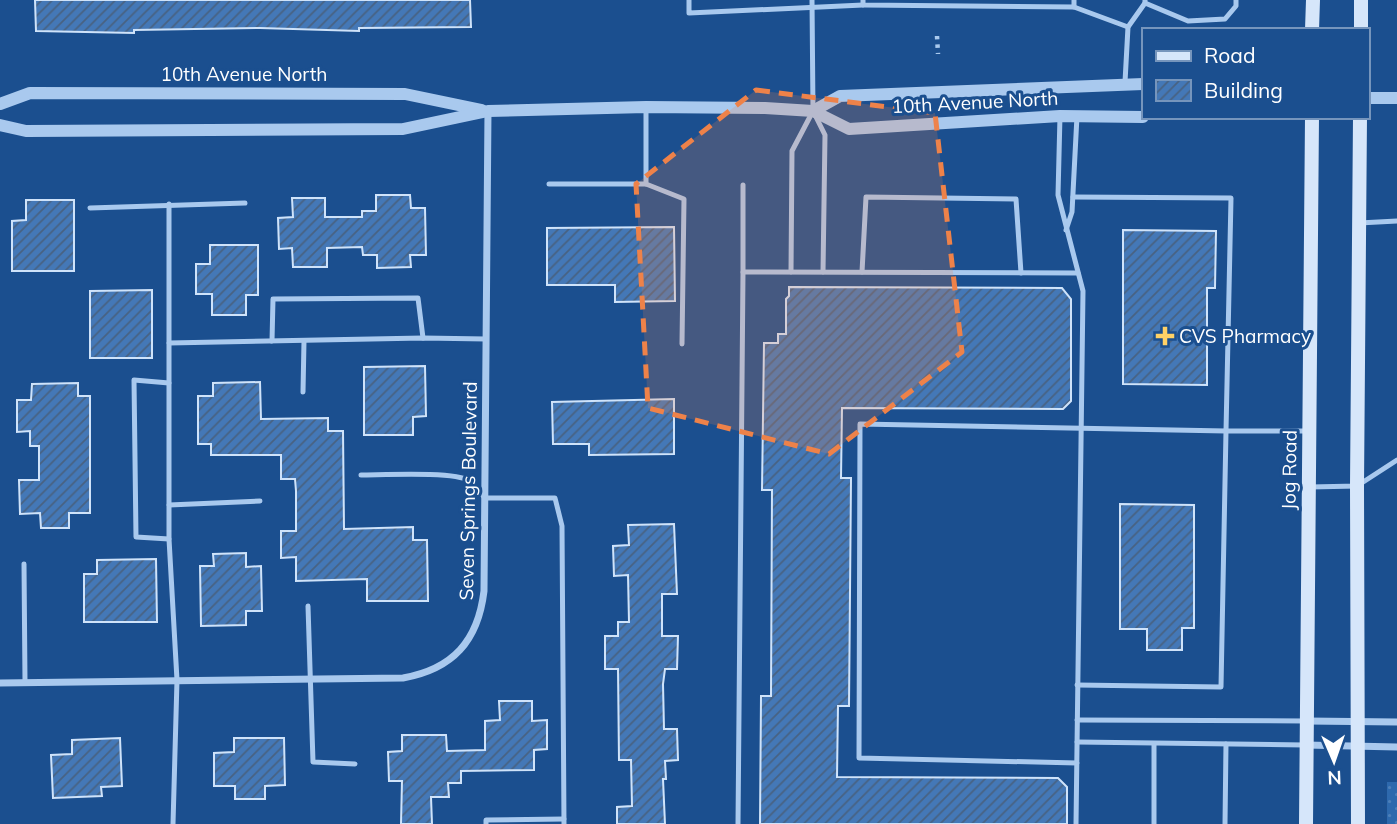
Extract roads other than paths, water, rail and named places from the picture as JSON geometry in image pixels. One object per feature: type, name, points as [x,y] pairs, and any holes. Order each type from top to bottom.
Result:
[{"type":"main road","points":[[1312,0],[1312,28]]},
{"type":"main road","points":[[1361,0],[1361,28]]},
{"type":"main road","name":"Jog Road","points":[[1306,824],[1312,119]]},
{"type":"main road","points":[[1358,824],[1360,119]]},
{"type":"street","name":"10th Avenue North","points":[[813,111],[840,96],[1142,84]]},
{"type":"street","name":"10th Avenue North","points":[[0,104],[30,93],[405,94],[488,111]]},
{"type":"street","points":[[1369,98],[1397,98]]},
{"type":"street","name":"10th Avenue North","points":[[0,125],[26,131],[403,129],[488,111],[646,107],[813,111],[849,129],[1060,116],[1142,117]]},
{"type":"street","name":"Seven Springs Boulevard","points":[[0,682],[403,678],[434,669],[460,651],[477,624],[482,608],[488,111]]},
{"type":"street","points":[[1306,721],[1397,722]]},
{"type":"street","points":[[1306,745],[1397,747]]},
{"type":"lane","points":[[689,0],[689,13],[863,3],[1074,3],[1128,27]]},
{"type":"lane","points":[[812,0],[813,111],[825,135],[823,272]]},
{"type":"lane","points":[[1125,84],[1128,27],[1145,2],[1188,21],[1225,19],[1236,6],[1236,0]]},
{"type":"lane","points":[[646,107],[646,184]]},
{"type":"lane","points":[[791,272],[792,151],[813,111]]},
{"type":"lane","points":[[1060,116],[1058,195],[1083,291],[1076,824]]},
{"type":"lane","points":[[1066,230],[1072,212],[1077,116]]},
{"type":"lane","points":[[550,184],[646,184],[684,199],[682,344]]},
{"type":"lane","points":[[738,824],[743,185]]},
{"type":"lane","points":[[862,272],[866,197],[1016,199],[1021,273]]},
{"type":"lane","points":[[1073,197],[1231,198],[1221,687],[1077,685]]},
{"type":"lane","points":[[90,208],[245,203]]},
{"type":"lane","points":[[169,204],[169,539],[177,680],[173,824]]},
{"type":"lane","points":[[1359,223],[1397,221]]},
{"type":"lane","points":[[743,272],[1078,273]]},
{"type":"lane","points":[[272,341],[273,299],[418,298],[423,338]]},
{"type":"lane","points":[[169,343],[486,339]]},
{"type":"lane","points":[[303,341],[303,392]]},
{"type":"lane","points":[[169,383],[134,380],[136,537],[169,539]]},
{"type":"lane","points":[[1077,763],[859,758],[860,424],[1309,431]]},
{"type":"lane","points":[[1308,488],[1357,486],[1397,460]]},
{"type":"lane","points":[[360,475],[440,475],[470,480],[485,498],[555,498],[562,526],[564,821],[486,820],[486,824]]},
{"type":"lane","points":[[169,505],[260,501]]},
{"type":"lane","points":[[24,564],[25,682]]},
{"type":"lane","points":[[308,606],[313,762],[355,764]]},
{"type":"lane","points":[[1077,720],[1306,721]]},
{"type":"lane","points":[[1077,743],[1306,745]]},
{"type":"lane","points":[[1154,744],[1154,824]]},
{"type":"lane","points":[[1225,824],[1226,744]]},
{"type":"place","name":"CVS Pharmacy","points":[[1165,336]]}]
